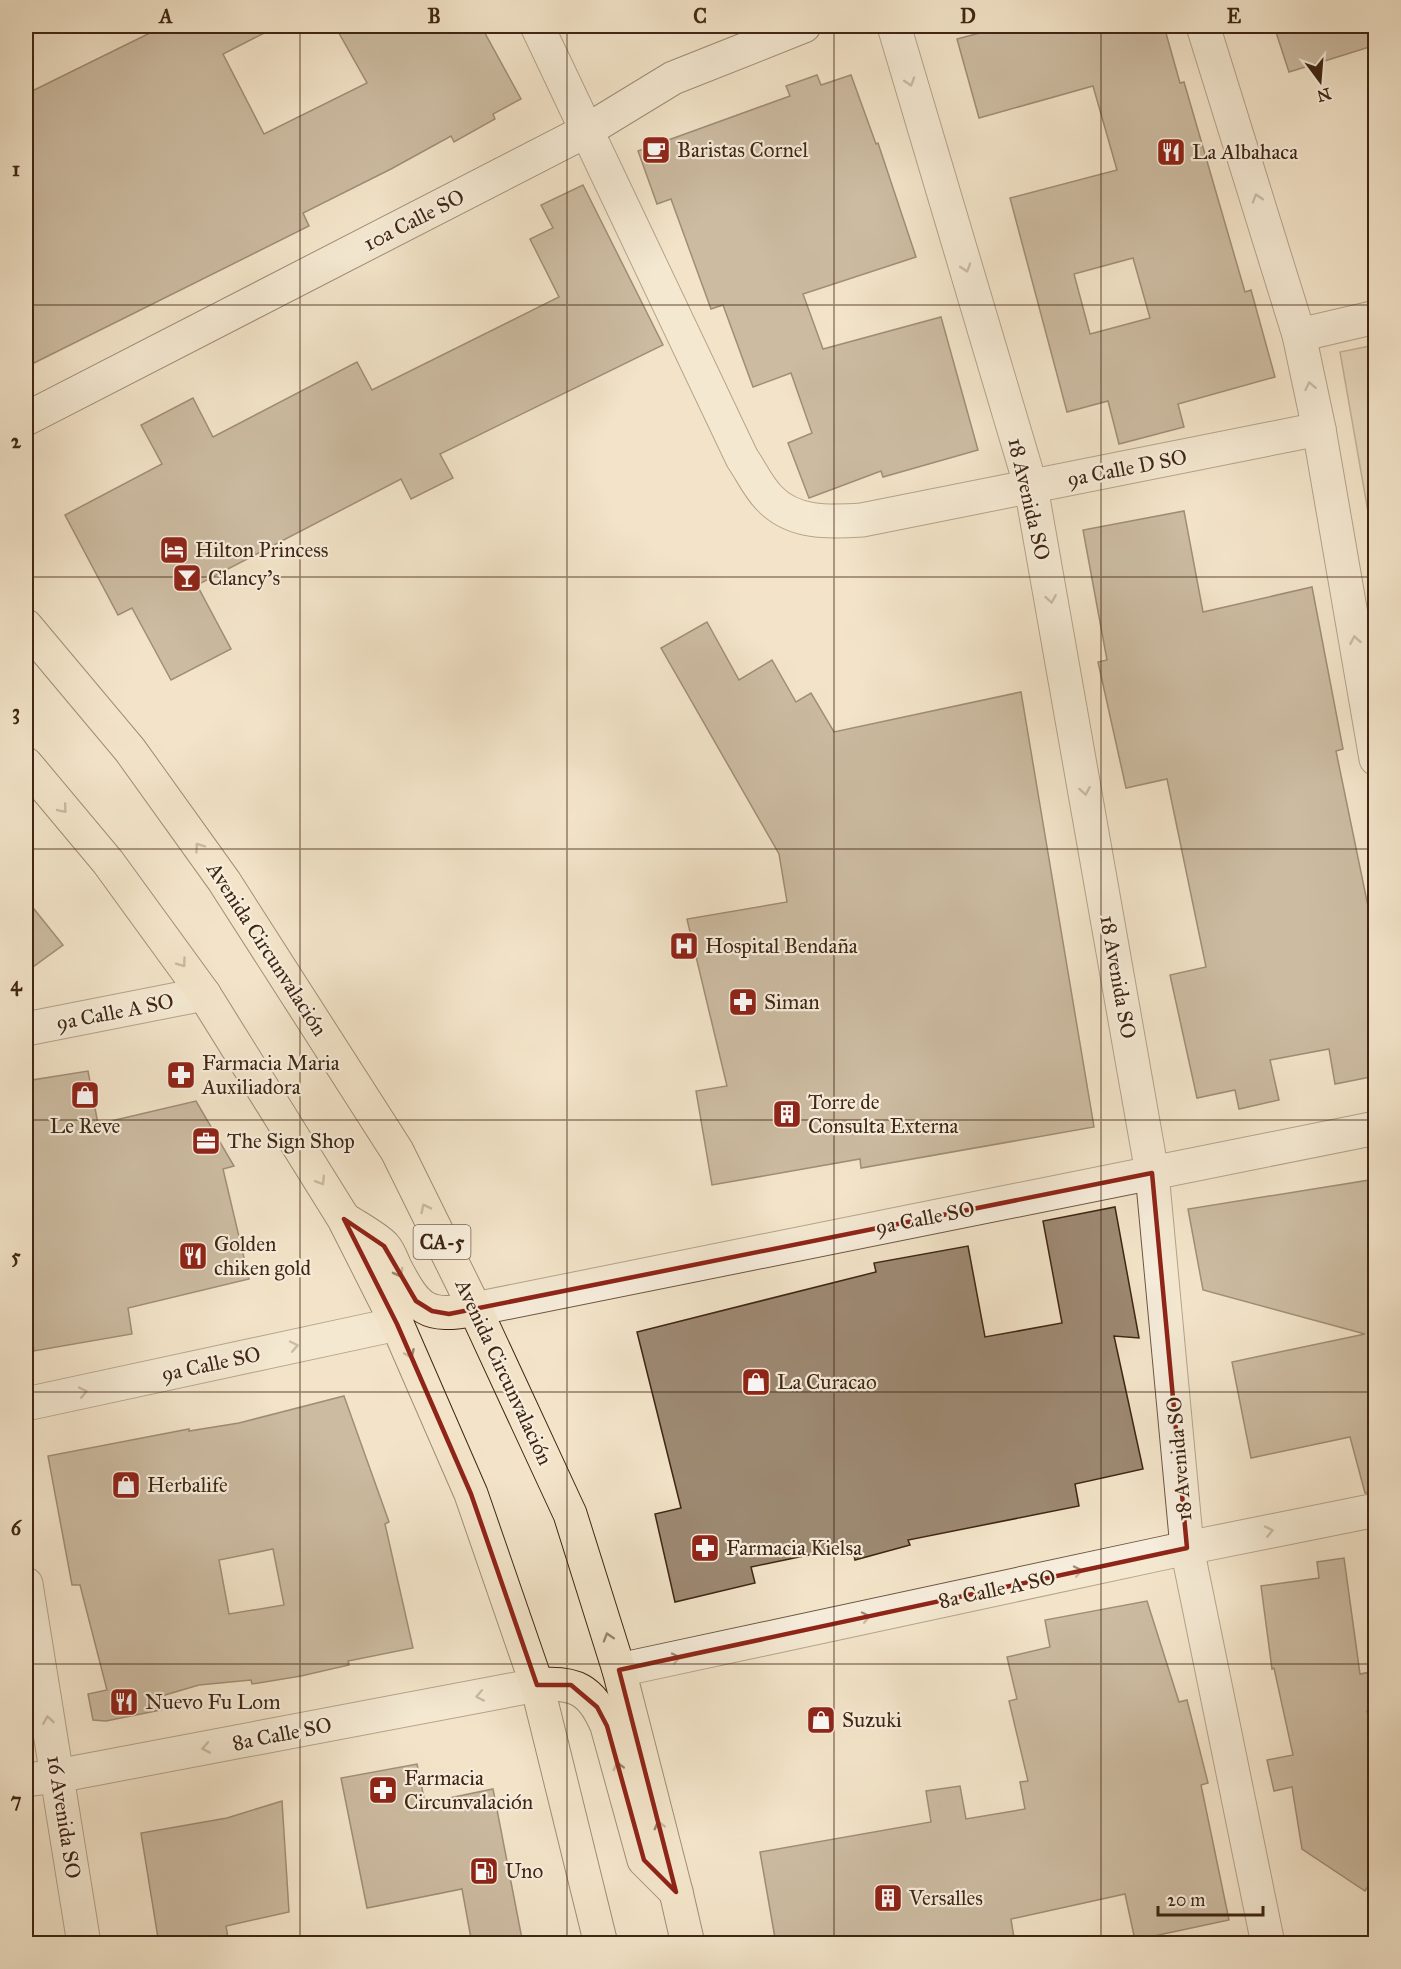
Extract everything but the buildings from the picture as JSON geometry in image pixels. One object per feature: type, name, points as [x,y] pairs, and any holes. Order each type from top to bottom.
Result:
[{"type":"highway","name":"Avenida Circunvalación","points":[[26,626],[130,750],[224,881],[392,1142],[475,1309],[570,1514],[619,1670],[688,1944]]},
{"type":"highway","points":[[26,764],[108,862],[204,994],[344,1219],[397,1324],[471,1494],[537,1685],[601,1944]]},
{"type":"highway","points":[[344,1219],[384,1245],[406,1288],[416,1301],[432,1311],[449,1314],[475,1309]]},
{"type":"highway","points":[[537,1685],[556,1683],[571,1685],[589,1696],[597,1707],[607,1726],[644,1860],[676,1892]]},
{"type":"street","points":[[537,26],[586,131]]},
{"type":"street","name":"10a Calle SO","points":[[26,420],[586,131],[673,78],[804,26]]},
{"type":"street","name":"18 Avenida SO","points":[[894,26],[1031,487],[1152,1173],[1188,1548],[1268,1944]]},
{"type":"street","points":[[1203,26],[1299,335],[1319,429],[1376,759]]},
{"type":"street","name":"9a Calle D SO","points":[[586,131],[742,458],[769,499],[793,515],[825,522],[862,520],[1319,429]]},
{"type":"street","points":[[1299,335],[1376,317]]},
{"type":"street","name":"9a Calle A SO","points":[[26,1029],[204,994]]},
{"type":"street","name":"9a Calle SO","points":[[475,1309],[1376,1128]]},
{"type":"street","name":"9a Calle SO","points":[[26,1404],[397,1324]]},
{"type":"street","name":"8a Calle A SO","points":[[619,1670],[1376,1510]]},
{"type":"street","name":"16 Avenida SO","points":[[26,1584],[41,1778],[84,1944]]},
{"type":"street","name":"8a Calle SO","points":[[41,1778],[537,1685]]},
{"type":"highlighted area","points":[[1152,1173],[1187,1548],[619,1670],[676,1892],[644,1860],[607,1726],[597,1707],[571,1685],[537,1685],[471,1494],[397,1324],[344,1219],[384,1246],[416,1301],[432,1311],[449,1314]]},
{"type":"shaded area","points":[[1375,345],[1376,545],[1374,546],[1340,352]]},
{"type":"place","name":"Baristas Cornel","points":[[656,150]]},
{"type":"place","name":"La Albahaca","points":[[1171,152]]},
{"type":"place","name":"Hilton Princess","points":[[174,550]]},
{"type":"place","name":"Clancy's","points":[[187,578]]},
{"type":"place","name":"Hospital Bendaña","points":[[684,946]]},
{"type":"place","name":"Siman","points":[[743,1002]]},
{"type":"place","name":"Farmacia Maria Auxiliadora","points":[[181,1075]]},
{"type":"place","name":"Le Reve","points":[[85,1095]]},
{"type":"place","name":"Torre de Consulta Externa","points":[[787,1114]]},
{"type":"place","name":"The Sign Shop","points":[[206,1141]]},
{"type":"place","name":"Golden chiken gold","points":[[193,1256]]},
{"type":"place","name":"La Curacao","points":[[756,1382]]},
{"type":"place","name":"Herbalife","points":[[126,1485]]},
{"type":"place","name":"Farmacia Kielsa","points":[[705,1548]]},
{"type":"place","name":"Nuevo Fu Lom","points":[[124,1702]]},
{"type":"place","name":"Suzuki","points":[[821,1720]]},
{"type":"place","name":"Farmacia Circunvalación","points":[[383,1790]]},
{"type":"place","name":"Uno","points":[[484,1871]]},
{"type":"place","name":"Versalles","points":[[888,1898]]}]
